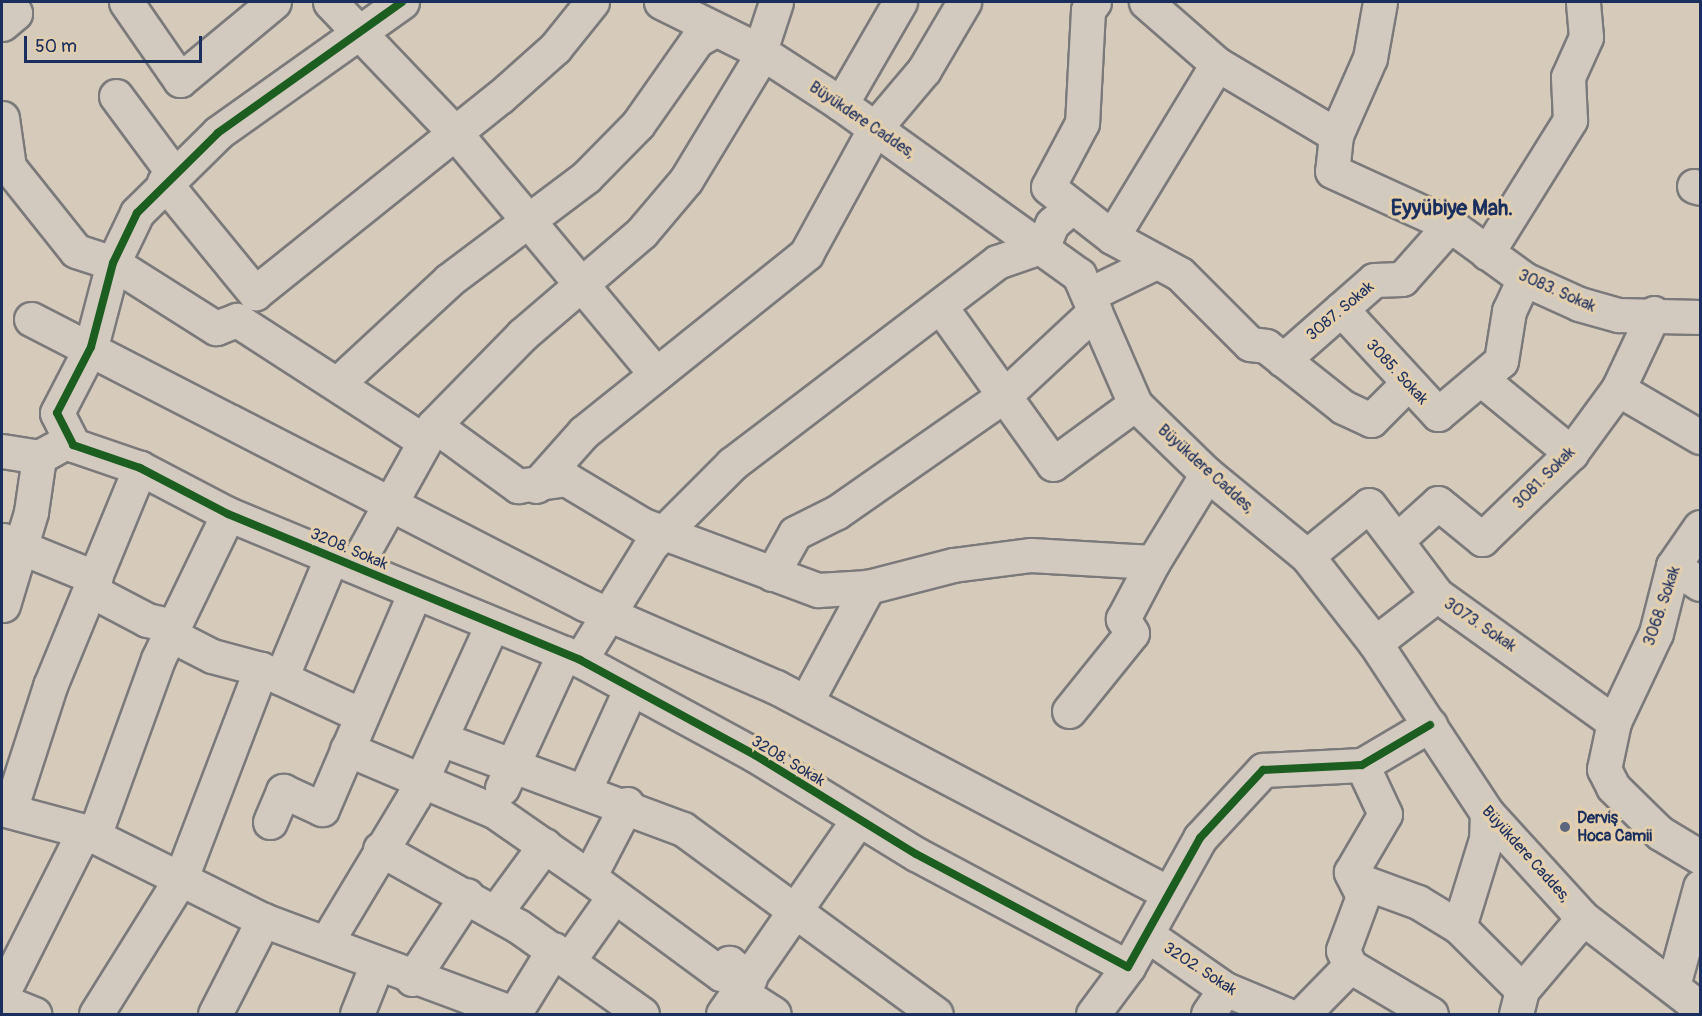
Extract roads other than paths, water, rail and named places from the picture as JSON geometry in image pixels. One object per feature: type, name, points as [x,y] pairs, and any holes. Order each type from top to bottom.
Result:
[{"type":"street","points":[[2,24],[15,13],[10,2]]},
{"type":"street","points":[[126,2],[180,80],[274,2]]},
{"type":"street","points":[[330,2],[456,134],[526,223],[583,285],[655,373]]},
{"type":"street","points":[[3,605],[12,542],[39,457],[64,427],[91,347],[113,264],[137,213],[169,178],[218,133],[362,34],[402,2]]},
{"type":"street","points":[[237,320],[238,308],[255,293],[456,134],[555,48],[592,2]]},
{"type":"street","name":"Büyükdere Caddes,","points":[[661,2],[758,50],[841,104],[1043,246],[1079,275],[1135,404],[1207,474],[1307,556],[1375,643],[1487,813],[1583,918],[1701,1008]]},
{"type":"street","points":[[96,1014],[181,878],[271,674],[344,561],[388,504],[429,433],[522,335],[642,232],[686,180],[755,66],[758,50],[776,2]]},
{"type":"street","points":[[841,104],[900,2]]},
{"type":"street","points":[[536,486],[584,432],[806,254],[875,128],[924,70],[964,2]]},
{"type":"street","points":[[1094,2],[1088,10],[1082,123],[1048,187],[1070,208],[1112,237],[1196,287],[1250,344],[1266,346],[1343,407],[1371,420],[1406,385]]},
{"type":"street","points":[[1146,2],[1217,64],[1336,135],[1370,58],[1380,2]]},
{"type":"street","points":[[1487,253],[1570,120],[1568,77],[1586,37],[1583,2]]},
{"type":"street","points":[[339,382],[449,280],[586,177],[638,124],[697,40],[715,30]]},
{"type":"street","points":[[1112,237],[1217,64]]},
{"type":"street","points":[[116,96],[169,178],[255,293]]},
{"type":"street","points":[[2,118],[9,167],[42,212],[76,251],[113,264],[216,328],[237,320]]},
{"type":"street","name":"3083. Sokak","points":[[1336,135],[1332,171],[1450,225],[1524,279],[1618,315],[1653,313],[1701,317]]},
{"type":"street","points":[[494,810],[509,769],[572,657],[608,614],[662,532],[732,464],[997,262],[1043,246],[1052,224],[1070,208]]},
{"type":"street","name":"3087. Sokak","points":[[1283,360],[1374,280],[1402,279],[1450,225]]},
{"type":"street","points":[[772,574],[795,533],[837,512],[1005,395],[1091,303],[1156,262]]},
{"type":"street","name":"3085. Sokak","points":[[1341,309],[1406,385],[1438,414],[1501,361],[1509,311],[1524,279]]},
{"type":"street","points":[[940,306],[1053,464],[1135,404]]},
{"type":"street","name":"3081. Sokak","points":[[1397,540],[1437,504],[1482,539],[1571,453],[1618,389],[1653,313]]},
{"type":"street","points":[[30,319],[91,347],[388,504],[608,614],[806,702],[1168,893]]},
{"type":"street","points":[[237,320],[518,486],[536,486],[566,479],[662,532],[818,590],[868,587],[953,565],[1031,555],[1153,562]]},
{"type":"street","points":[[1481,380],[1571,453]]},
{"type":"street","points":[[1618,389],[1701,437]]},
{"type":"street","name":"3208. Sokak","points":[[64,427],[228,514],[344,561],[491,627],[572,657],[631,688],[858,820],[1128,967]]},
{"type":"street","points":[[2,451],[39,457]]},
{"type":"street","points":[[140,468],[50,686],[6,809],[89,833],[263,920],[327,941],[412,978],[515,1014],[561,955],[601,886],[627,804]]},
{"type":"street","points":[[1069,711],[1132,633],[1123,619],[1153,562],[1207,474]]},
{"type":"street","name":"3073. Sokak","points":[[1307,556],[1369,505],[1437,595],[1614,722]]},
{"type":"street","points":[[2,994],[89,833],[171,630],[228,514]]},
{"type":"street","name":"3068. Sokak","points":[[1701,527],[1673,566],[1656,633],[1614,722],[1604,769],[1613,787],[1660,833],[1701,857]]},
{"type":"street","points":[[12,542],[94,584],[147,620],[171,630],[212,656],[271,674],[361,715]]},
{"type":"street","points":[[1673,566],[1701,584]]},
{"type":"street","points":[[806,702],[868,587]]},
{"type":"street","points":[[270,822],[283,790],[322,809],[415,592]]},
{"type":"street","points":[[1375,643],[1437,595]]},
{"type":"street","points":[[327,941],[421,782],[491,627]]},
{"type":"street","points":[[584,791],[631,688]]},
{"type":"street","points":[[1094,1014],[1149,936],[1168,893],[1200,838],[1263,770],[1362,765],[1430,726]]},
{"type":"street","points":[[441,739],[509,769],[627,804],[683,829],[796,914],[936,1014]]},
{"type":"street","points":[[347,749],[421,782],[494,810],[721,974],[729,963],[738,995],[774,1014]]},
{"type":"street","points":[[1362,765],[1385,814],[1351,872],[1363,896],[1343,950],[1350,966],[1431,1014]]},
{"type":"street","points":[[1459,927],[1486,839],[1487,813]]},
{"type":"street","points":[[738,995],[796,914],[858,820]]},
{"type":"street","points":[[495,913],[544,845]]},
{"type":"street","points":[[380,849],[467,895],[561,955],[642,1014]]},
{"type":"street","points":[[1354,879],[1418,902],[1459,927],[1519,1002],[1583,918]]},
{"type":"street","points":[[1673,986],[1692,950],[1701,887]]},
{"type":"street","points":[[412,978],[467,895]]},
{"type":"street","points":[[215,1014],[263,920]]},
{"type":"street","name":"3202. Sokak","points":[[1149,936],[1217,1002],[1285,1014]]},
{"type":"street","points":[[357,1014],[377,964]]},
{"type":"street","points":[[1303,1014],[1350,966]]},
{"type":"street","points":[[2,1000],[35,1014]]},
{"type":"place","name":"Derviş Hoca Camii","points":[[1565,827]]},
{"type":"district","name":"Eyyübiye Mah.","points":[[1452,209]]}]
